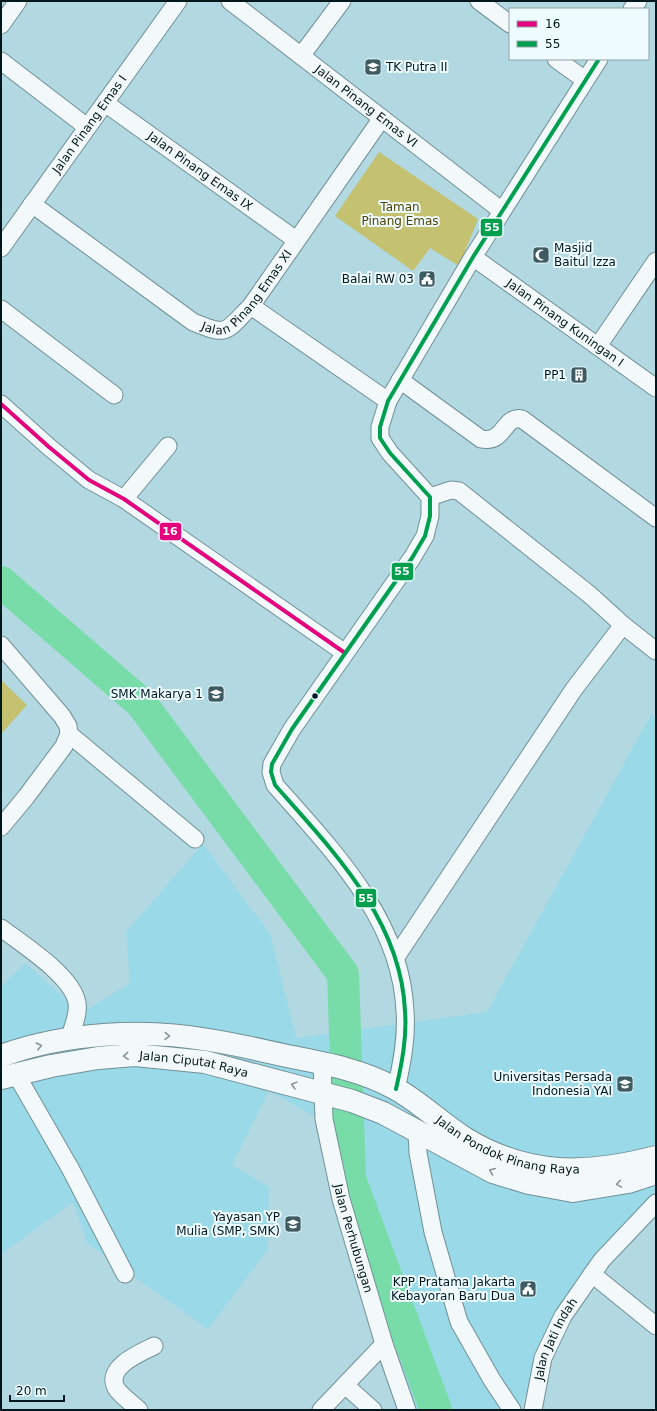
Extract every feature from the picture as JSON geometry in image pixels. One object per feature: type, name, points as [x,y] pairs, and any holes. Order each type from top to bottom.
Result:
[{"type":"main road","name":"Jalan Ciputat Raya","points":[[1,1056],[69,1039],[126,1034],[176,1036],[208,1039],[326,1064],[367,1076]]},
{"type":"main road","name":"Jalan Ciputat Raya","points":[[8,1076],[98,1058],[134,1055],[205,1062],[327,1093],[383,1113]]},
{"type":"main road","name":"Jalan Pondok Pinang Raya","points":[[367,1076],[396,1089],[466,1139],[497,1154],[535,1167],[573,1171],[628,1164],[656,1157]]},
{"type":"main road","points":[[352,1101],[367,1076]]},
{"type":"main road","name":"Jalan Pondok Pinang Raya","points":[[383,1113],[493,1172],[529,1183],[573,1191],[628,1182],[656,1173]]},
{"type":"street","points":[[1,25],[18,1]]},
{"type":"street","name":"Jalan Pinang Emas I","points":[[1,248],[178,1]]},
{"type":"street","name":"Jalan Pinang Emas VI","points":[[230,1],[502,211]]},
{"type":"street","points":[[301,56],[342,1]]},
{"type":"street","points":[[479,1],[509,23]]},
{"type":"street","points":[[557,60],[585,80]]},
{"type":"street","points":[[396,1089],[403,1058],[406,1011],[396,957],[384,927],[342,862],[275,785],[271,772],[272,764],[292,729],[412,558],[425,536],[430,516],[430,497],[390,453],[380,438],[380,427],[388,402],[473,257],[598,60]]},
{"type":"street","points":[[1,61],[87,127]]},
{"type":"street","name":"Jalan Pinang Emas IX","points":[[105,103],[296,240]]},
{"type":"street","name":"Jalan Pinang Emas XI","points":[[32,204],[193,322],[220,332],[228,329],[251,306],[382,118]]},
{"type":"street","name":"Jalan Pinang Kuningan I","points":[[473,257],[656,388]]},
{"type":"street","points":[[598,346],[656,261]]},
{"type":"street","points":[[251,306],[388,402]]},
{"type":"street","points":[[1,309],[114,395]]},
{"type":"street","points":[[400,380],[481,439],[489,440],[496,438],[512,420],[516,418],[522,419],[656,518]]},
{"type":"street","points":[[1,404],[89,480],[124,499],[345,653]]},
{"type":"street","points":[[124,499],[168,446]]},
{"type":"street","points":[[430,497],[451,490],[459,491],[590,595],[623,625],[656,651]]},
{"type":"street","points":[[396,957],[574,689],[623,625]]},
{"type":"street","points":[[1,645],[62,716],[68,726],[69,734],[58,755],[1,827]]},
{"type":"street","points":[[69,734],[195,839]]},
{"type":"street","points":[[1,928],[51,966],[68,984],[77,1003],[75,1023],[69,1039]]},
{"type":"street","name":"Jalan Perhubungan","points":[[326,1064],[327,1093],[324,1119],[341,1199],[384,1344],[407,1410]]},
{"type":"street","points":[[8,1076],[70,1168],[125,1274]]},
{"type":"street","points":[[417,1132],[418,1154],[433,1232],[459,1322],[492,1380],[512,1410]]},
{"type":"street","name":"Jalan Jati Indah","points":[[533,1410],[543,1358],[562,1316],[602,1260],[656,1203]]},
{"type":"street","points":[[592,1274],[656,1326]]},
{"type":"street","points":[[321,1410],[384,1344]]},
{"type":"street","points":[[139,1410],[116,1389],[113,1380],[115,1372],[131,1358],[154,1346]]},
{"type":"street","points":[[345,1385],[373,1410]]},
{"type":"shaded area","points":[[652,713],[656,717],[656,1200],[542,1346],[520,1410],[412,1410],[326,1123],[269,1091],[232,1165],[269,1187],[268,1249],[208,1329],[87,1243],[73,1202],[1,1254],[1,987],[25,963],[82,1013],[130,983],[126,932],[203,844],[270,934],[296,1038],[487,1012]]},
{"type":"green space","name":"Taman Pinang Emas","points":[[379,152],[478,219],[459,266],[430,248],[413,271],[335,216]]},
{"type":"green space","points":[[1,680],[27,705],[1,734]]},
{"type":"waterway","points":[[1,582],[141,703],[343,974],[350,1179],[436,1410]]},
{"type":"transit line","name":"55","points":[[396,1089],[404,1050],[405,1011],[401,978],[391,946],[377,916],[360,888],[319,835],[275,785],[271,772],[272,764],[292,729],[412,558],[425,536],[430,516],[430,497],[390,453],[380,438],[380,427],[388,401],[473,257],[598,60]]},
{"type":"transit line","name":"16","points":[[1,404],[89,480],[124,499],[345,653]]},
{"type":"place","name":"TK Putra II","points":[[373,67]]},
{"type":"place","name":"Masjid Baitul Izza","points":[[541,255]]},
{"type":"place","name":"Balai RW 03","points":[[427,279]]},
{"type":"place","name":"PP1","points":[[579,375]]},
{"type":"place","name":"SMK Makarya 1","points":[[216,694]]},
{"type":"place","name":"Universitas Persada Indonesia YAI","points":[[625,1084]]},
{"type":"place","name":"Yayasan YP Mulia (SMP, SMK)","points":[[293,1224]]},
{"type":"place","name":"KPP Pratama Jakarta Kebayoran Baru Dua","points":[[528,1289]]}]
